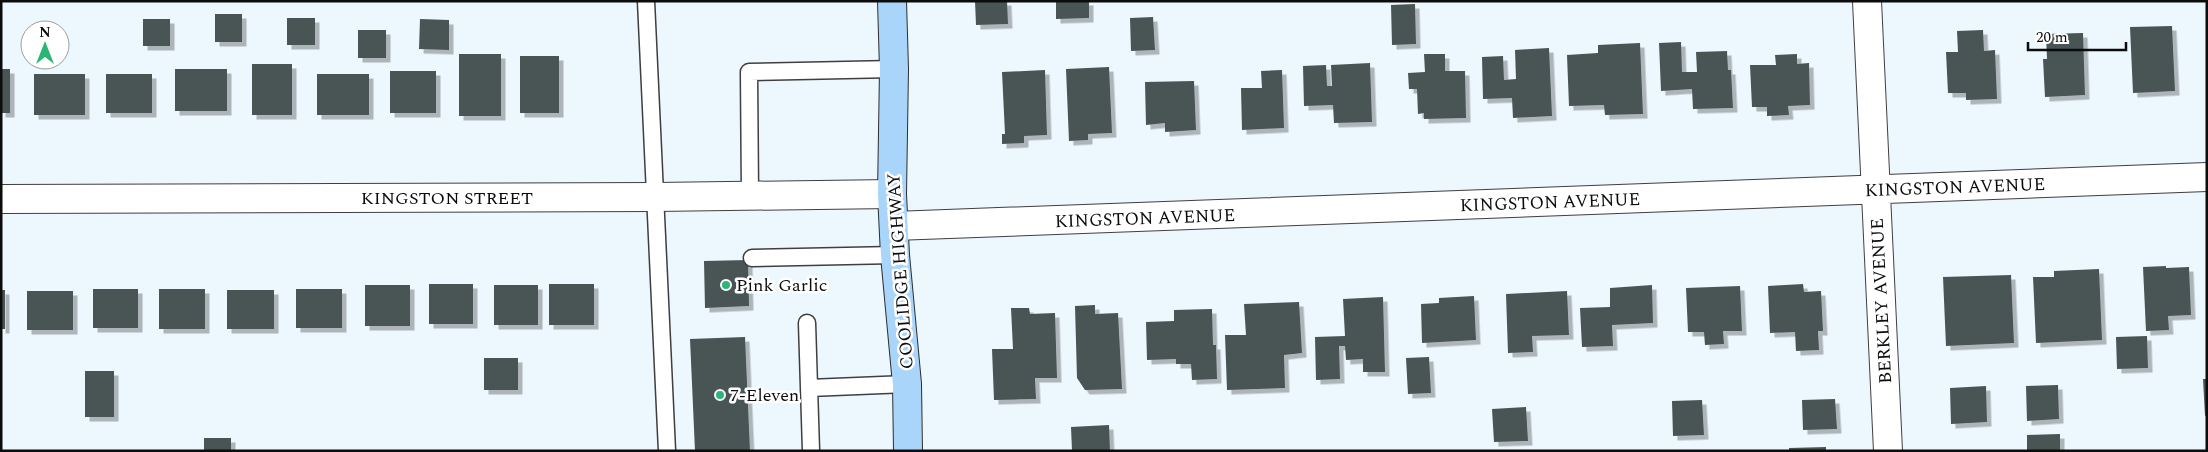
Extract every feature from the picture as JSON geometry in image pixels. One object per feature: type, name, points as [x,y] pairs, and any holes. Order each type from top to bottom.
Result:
[{"type":"main road","name":"COOLIDGE HIGHWAY","points":[[892,1],[894,69],[892,194],[895,255],[907,384],[908,451]]},
{"type":"street","name":"BERKLEY AVENUE","points":[[1867,1],[1888,451]]},
{"type":"street","name":"KINGSTON AVENUE","points":[[894,226],[2207,177]]},
{"type":"street","name":"KINGSTON STREET","points":[[1,199],[655,197],[892,194]]},
{"type":"lane","points":[[646,1],[668,451]]},
{"type":"lane","points":[[750,196],[749,72],[894,69]]},
{"type":"lane","points":[[752,258],[895,255]]},
{"type":"lane","points":[[807,323],[810,451]]},
{"type":"lane","points":[[809,388],[907,384]]},
{"type":"building","points":[[975,1],[1007,1],[1008,24],[976,25]]},
{"type":"building","points":[[1056,1],[1089,1],[1089,18],[1056,19]]},
{"type":"building","points":[[1415,4],[1416,44],[1392,45],[1391,5]]},
{"type":"building","points":[[215,14],[242,14],[242,42],[215,42]]},
{"type":"building","points":[[1153,17],[1155,50],[1131,51],[1130,18]]},
{"type":"building","points":[[287,18],[315,18],[315,45],[287,45]]},
{"type":"building","points":[[143,19],[170,19],[170,46],[143,46]]},
{"type":"building","points":[[420,19],[449,20],[449,50],[419,49]]},
{"type":"building","points":[[2172,26],[2175,91],[2133,93],[2130,27]]},
{"type":"building","points":[[358,30],[386,30],[386,58],[358,58]]},
{"type":"building","points":[[1983,30],[1984,51],[1995,50],[1997,99],[1966,100],[1966,93],[1948,93],[1946,52],[1958,52],[1957,31]]},
{"type":"building","points":[[2083,33],[2085,95],[2045,97],[2043,59],[2047,59],[2046,34]]},
{"type":"building","points":[[1681,42],[1682,72],[1697,72],[1696,52],[1727,51],[1728,70],[1731,70],[1733,108],[1693,109],[1692,89],[1661,91],[1659,43]]},
{"type":"building","points":[[1640,43],[1643,114],[1605,115],[1604,105],[1569,106],[1567,55],[1598,53],[1598,45]]},
{"type":"building","points":[[1549,48],[1552,116],[1513,118],[1512,98],[1483,99],[1482,57],[1503,56],[1504,80],[1516,79],[1515,50]]},
{"type":"building","points":[[459,54],[501,54],[501,116],[459,116]]},
{"type":"building","points":[[1424,54],[1445,54],[1445,71],[1465,71],[1466,118],[1424,119],[1424,113],[1418,114],[1417,89],[1409,89],[1408,73],[1425,72]]},
{"type":"building","points":[[1797,54],[1797,64],[1809,63],[1810,105],[1788,106],[1789,115],[1767,116],[1767,107],[1752,107],[1750,65],[1776,65],[1775,55]]},
{"type":"building","points":[[520,56],[559,56],[559,113],[520,113]]},
{"type":"building","points":[[1370,63],[1372,122],[1334,123],[1333,105],[1304,106],[1303,66],[1326,65],[1327,86],[1332,86],[1331,65]]},
{"type":"building","points":[[252,64],[292,64],[292,115],[252,115]]},
{"type":"building","points":[[1109,67],[1112,133],[1088,134],[1088,140],[1069,141],[1066,69]]},
{"type":"building","points":[[1,69],[10,69],[10,113],[1,113]]},
{"type":"building","points":[[175,69],[227,69],[227,111],[175,111]]},
{"type":"building","points":[[1045,70],[1047,135],[1024,136],[1024,143],[1002,144],[1002,134],[1005,134],[1002,72]]},
{"type":"building","points":[[1282,70],[1284,128],[1242,130],[1241,88],[1262,88],[1261,71]]},
{"type":"building","points":[[390,71],[436,71],[436,113],[390,113]]},
{"type":"building","points":[[34,74],[85,74],[85,115],[34,115]]},
{"type":"building","points":[[106,74],[152,74],[152,113],[106,113]]},
{"type":"building","points":[[317,74],[369,74],[369,115],[317,115]]},
{"type":"building","points":[[1194,81],[1196,130],[1165,132],[1165,123],[1146,125],[1145,82]]},
{"type":"building","points":[[748,260],[749,306],[705,308],[704,261]]},
{"type":"building","points":[[2166,266],[2166,268],[2189,267],[2191,315],[2168,316],[2169,330],[2146,331],[2143,267]]},
{"type":"building","points":[[2099,269],[2102,340],[2036,343],[2033,277],[2054,277],[2054,271]]},
{"type":"building","points":[[2011,275],[2014,343],[1946,346],[1943,277]]},
{"type":"building","points":[[429,284],[473,284],[473,324],[429,324]]},
{"type":"building","points":[[549,284],[594,284],[594,325],[549,325]]},
{"type":"building","points":[[1803,284],[1804,292],[1821,291],[1823,331],[1818,331],[1819,350],[1796,351],[1795,332],[1770,333],[1768,286]]},
{"type":"building","points":[[365,285],[410,285],[410,326],[365,326]]},
{"type":"building","points":[[494,285],[538,285],[538,325],[494,325]]},
{"type":"building","points":[[1652,285],[1653,323],[1612,325],[1613,346],[1582,347],[1580,308],[1610,307],[1610,288]]},
{"type":"building","points":[[1740,286],[1742,331],[1723,331],[1724,344],[1705,345],[1704,332],[1688,332],[1686,288]]},
{"type":"building","points":[[93,289],[138,289],[138,328],[93,328]]},
{"type":"building","points":[[159,289],[205,289],[205,329],[159,329]]},
{"type":"building","points":[[296,289],[342,289],[342,328],[296,328]]},
{"type":"building","points":[[1,290],[5,290],[5,329],[1,329]]},
{"type":"building","points":[[227,290],[274,290],[274,329],[227,329]]},
{"type":"building","points":[[27,291],[73,291],[73,330],[27,330]]},
{"type":"building","points":[[1567,291],[1569,335],[1532,336],[1533,352],[1508,353],[1506,294]]},
{"type":"building","points":[[1474,296],[1476,340],[1422,343],[1421,304],[1439,303],[1439,298]]},
{"type":"building","points":[[1383,297],[1385,372],[1363,372],[1363,359],[1346,360],[1345,346],[1339,346],[1340,379],[1316,380],[1315,337],[1345,336],[1343,299]]},
{"type":"building","points":[[1299,302],[1302,353],[1284,355],[1285,388],[1227,390],[1225,335],[1246,335],[1244,304]]},
{"type":"building","points":[[1095,305],[1095,314],[1118,313],[1122,389],[1085,390],[1077,378],[1075,306]]},
{"type":"building","points":[[1011,308],[1029,308],[1030,314],[1055,313],[1057,378],[1035,378],[1036,399],[994,400],[992,349],[1013,349]]},
{"type":"building","points":[[1212,309],[1213,345],[1216,345],[1217,379],[1192,380],[1191,364],[1176,364],[1176,359],[1147,360],[1146,322],[1174,321],[1174,310]]},
{"type":"building","points":[[2147,336],[2148,368],[2117,369],[2116,337]]},
{"type":"building","name":"7-Eleven","points":[[745,337],[750,451],[695,451],[690,339]]},
{"type":"building","points":[[1429,357],[1431,393],[1408,394],[1406,358]]},
{"type":"building","points":[[484,358],[518,358],[518,390],[484,390]]},
{"type":"building","points":[[85,371],[114,371],[114,417],[85,417]]},
{"type":"building","points":[[2203,379],[2207,379],[2207,415],[2205,416]]},
{"type":"building","points":[[2058,385],[2059,419],[2027,421],[2026,386]]},
{"type":"building","points":[[1986,386],[1987,422],[1951,424],[1950,388]]},
{"type":"building","points":[[1835,399],[1837,429],[1803,430],[1802,400]]},
{"type":"building","points":[[1702,400],[1704,435],[1673,436],[1672,401]]},
{"type":"building","points":[[1526,407],[1528,441],[1494,442],[1492,409]]},
{"type":"building","points":[[1109,425],[1110,451],[1072,451],[1071,427]]},
{"type":"building","points":[[2060,434],[2060,451],[2027,451],[2027,435]]},
{"type":"building","points":[[204,438],[231,438],[231,451],[204,451]]},
{"type":"building","points":[[1826,447],[1826,451],[1789,451],[1789,448]]},
{"type":"place","name":"Pink Garlic","points":[[726,285]]},
{"type":"place","name":"7-Eleven","points":[[720,395]]}]
